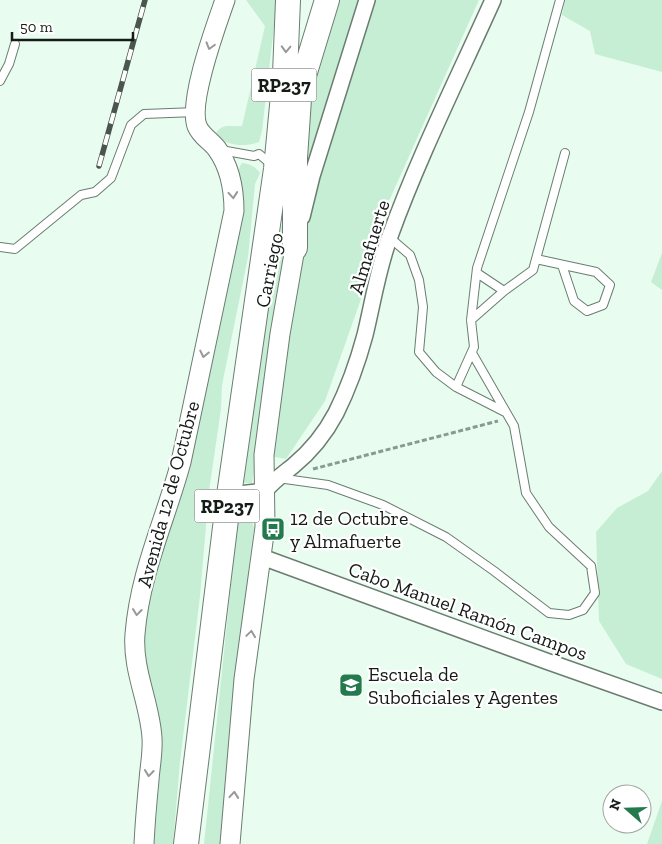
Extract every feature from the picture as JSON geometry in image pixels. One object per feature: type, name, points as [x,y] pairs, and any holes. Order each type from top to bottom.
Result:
[{"type":"main road","name":"RP237","points":[[186,844],[228,495],[276,169],[285,74],[288,0]]},
{"type":"main road","name":"RP237","points":[[276,169],[327,0]]},
{"type":"main road","points":[[295,248],[295,158],[300,85]]},
{"type":"street","points":[[196,112],[196,96],[225,0]]},
{"type":"street","name":"Carriego","points":[[262,557],[270,484],[264,455],[280,334],[295,248],[312,176],[367,0]]},
{"type":"street","name":"Almafuerte","points":[[270,484],[294,465],[315,444],[335,414],[352,375],[364,337],[379,271],[390,237],[419,166],[493,0]]},
{"type":"street","name":"Avenida 12 de Octubre","points":[[144,844],[152,738],[137,669],[135,636],[142,581],[181,462],[234,211],[234,190],[228,172],[217,149],[197,125],[196,112]]},
{"type":"street","points":[[228,495],[270,484]]},
{"type":"street","points":[[230,844],[244,678],[262,557]]},
{"type":"street","name":"Cabo Manuel Ramón Campos","points":[[262,557],[546,662],[662,702]]},
{"type":"lane","points":[[456,387],[474,347],[471,320],[477,273],[529,112],[560,0]]},
{"type":"lane","points":[[0,81],[9,64],[15,44]]},
{"type":"lane","points":[[0,247],[15,250],[81,195],[95,192],[111,178],[131,125],[144,114],[196,112]]},
{"type":"lane","points":[[217,149],[254,156],[259,154],[276,169]]},
{"type":"lane","points":[[471,320],[532,270],[565,153]]},
{"type":"lane","points":[[390,237],[410,255],[419,280],[423,307],[419,352],[436,372],[456,387],[508,416]]},
{"type":"lane","points":[[536,259],[596,272],[610,285],[603,305],[587,311],[574,301],[562,265]]},
{"type":"lane","points":[[477,273],[504,292]]},
{"type":"lane","points":[[270,484],[328,485],[383,505],[446,537],[494,570],[549,613],[569,615],[583,610],[595,593],[591,566],[549,526],[526,493],[514,426],[472,353]]},
{"type":"path","points":[[270,484],[508,416]]},
{"type":"green space","points":[[246,0],[277,0],[262,131],[259,142],[241,145],[225,142],[214,136],[223,127],[242,126],[265,26]]},
{"type":"green space","points":[[339,0],[363,0],[299,209],[308,104]]},
{"type":"green space","points":[[372,0],[479,0],[380,221],[361,299],[325,401],[286,459],[270,456],[301,241]]},
{"type":"green space","points":[[565,0],[662,0],[662,72],[595,54],[590,31],[562,15]]},
{"type":"green space","points":[[242,163],[252,166],[260,173],[255,184],[248,257],[222,385],[221,409],[209,491],[200,596],[180,762],[173,844],[154,844],[160,771],[159,744],[141,647],[141,618],[201,399],[239,234],[244,203],[238,173]]},
{"type":"green space","points":[[289,182],[290,251],[252,483],[241,483],[257,368]]},
{"type":"green space","points":[[662,253],[662,290],[651,282]]},
{"type":"green space","points":[[662,471],[662,679],[626,664],[599,621],[596,532],[617,508],[648,491]]},
{"type":"green space","points":[[239,508],[247,510],[254,527],[227,809],[221,844],[204,844]]},
{"type":"green space","points":[[662,801],[662,844],[647,844]]},
{"type":"railway","points":[[99,166],[145,0]]},
{"type":"place","name":"12 de Octubre y Almafuerte","points":[[273,529]]},
{"type":"place","name":"Escuela de Suboficiales y Agentes","points":[[351,685]]}]
